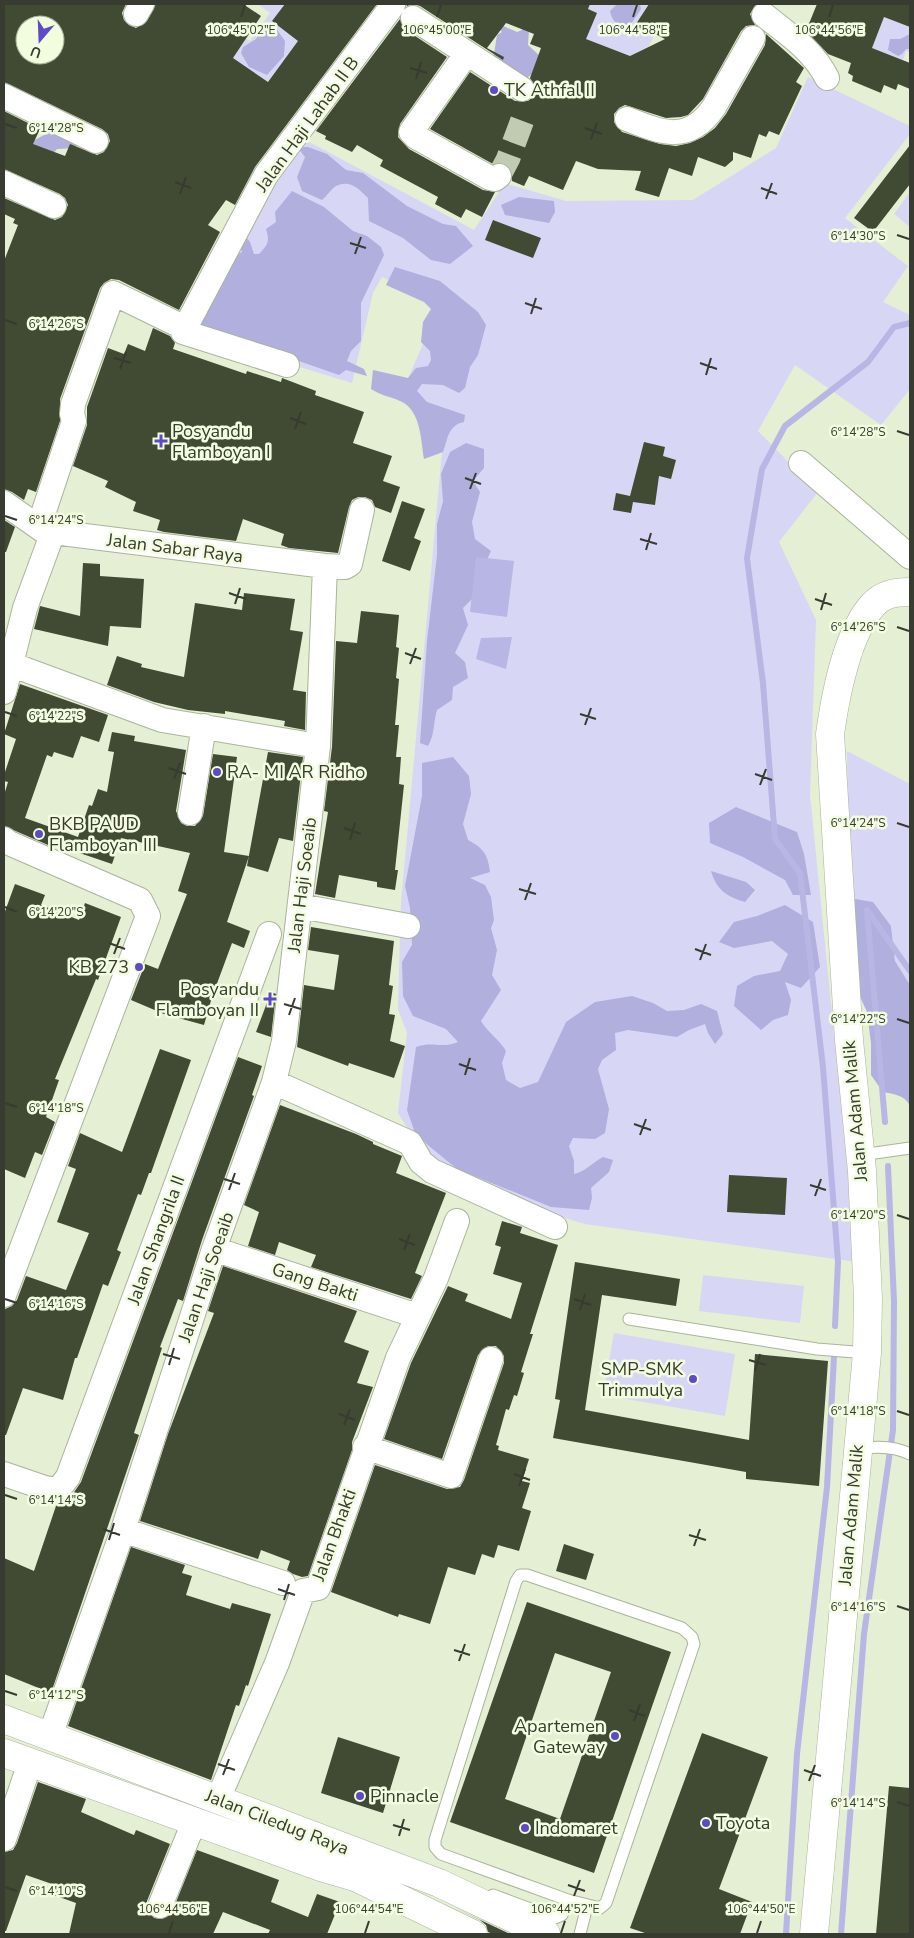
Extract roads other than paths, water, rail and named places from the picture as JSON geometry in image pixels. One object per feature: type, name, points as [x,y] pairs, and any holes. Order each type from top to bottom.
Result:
[{"type":"street","name":"Jalan Haji Lahab II B","points":[[184,330],[266,175],[403,11],[467,53]]},
{"type":"street","points":[[627,119],[659,132],[673,133],[695,126],[706,118],[714,107],[761,21],[811,53],[819,62],[827,78]]},
{"type":"street","points":[[494,176],[416,137],[411,132],[467,53],[522,88]]},
{"type":"street","points":[[4,96],[96,141]]},
{"type":"street","points":[[4,183],[54,206]]},
{"type":"street","points":[[4,692],[25,608],[49,531],[44,511],[74,421],[72,414],[73,404],[113,293],[184,330],[287,365]]},
{"type":"street","points":[[801,463],[910,557]]},
{"type":"street","name":"Jalan Sabar Raya","points":[[4,503],[49,531],[345,567],[350,564],[362,510]]},
{"type":"street","name":"Jalan Haji Soeaib","points":[[50,1736],[123,1530],[214,1249],[274,1082],[284,1041],[318,746],[325,566]]},
{"type":"street","name":"Jalan Adam Malik","points":[[814,1934],[864,1448],[868,1298],[861,1155],[848,1040],[830,734],[836,695],[861,623],[872,606],[884,597],[896,592],[910,592]]},
{"type":"street","points":[[10,664],[162,720],[318,746]]},
{"type":"street","points":[[190,813],[204,726]]},
{"type":"street","points":[[4,1295],[148,916],[140,900],[5,846]]},
{"type":"street","points":[[300,906],[408,926]]},
{"type":"street","name":"Jalan Shangrila II","points":[[4,1474],[45,1488],[58,1490],[68,1477],[269,934]]},
{"type":"street","points":[[274,1082],[410,1143],[421,1162],[432,1171],[555,1227]]},
{"type":"street","name":"Jalan Bhakti","points":[[218,1799],[277,1662],[303,1591],[318,1588],[365,1447],[398,1358],[436,1278],[457,1221]]},
{"type":"street","name":"Gang Bakti","points":[[214,1249],[417,1316]]},
{"type":"street","points":[[365,1447],[451,1476],[491,1358]]},
{"type":"street","points":[[123,1530],[283,1583]]},
{"type":"street","name":"Jalan Ciledug Raya","points":[[4,1719],[439,1883],[546,1934]]},
{"type":"street","name":"Jalan Ciledug Raya","points":[[4,1753],[194,1822],[355,1877],[473,1934]]},
{"type":"street","points":[[4,1839],[30,1763]]},
{"type":"street","points":[[160,1906],[194,1822]]},
{"type":"lane","points":[[861,1155],[910,1148]]},
{"type":"lane","points":[[629,1319],[817,1349],[867,1353]]},
{"type":"lane","points":[[864,1448],[895,1448],[910,1454]]},
{"type":"lane","points":[[520,1575],[527,1575],[682,1628],[692,1637],[694,1644],[606,1903],[600,1908],[587,1906],[440,1854],[435,1847],[434,1840],[516,1581],[520,1575]]},
{"type":"lane","points":[[150,1793],[287,1843],[355,1877]]},
{"type":"lane","points":[[439,1883],[480,1891],[555,1918],[562,1916],[568,1900]]},
{"type":"lane","points":[[580,1934],[587,1906]]},
{"type":"waterway","points":[[835,1326],[838,1262],[823,1067],[800,873],[775,839],[763,683],[747,558],[762,469],[785,426],[868,362],[894,327],[910,323]]},
{"type":"waterway","points":[[885,1122],[867,910],[910,971]]},
{"type":"waterway","points":[[841,1934],[864,1634],[893,1430],[894,1301],[888,1166]]},
{"type":"waterway","points":[[786,1934],[797,1754],[827,1487],[834,1357]]},
{"type":"tunnel","points":[[499,176],[508,159],[525,113]]},
{"type":"place","name":"TK Athfal II","points":[[494,90]]},
{"type":"place","name":"Posyandu Flamboyan I","points":[[161,441]]},
{"type":"place","name":"RA- MI AR Ridho","points":[[217,772]]},
{"type":"place","name":"BKB PAUD Flamboyan III","points":[[39,834]]},
{"type":"place","name":"KB 273","points":[[139,967]]},
{"type":"place","name":"Posyandu Flamboyan II","points":[[270,999]]},
{"type":"place","name":"SMP-SMK Trimmulya","points":[[693,1379]]},
{"type":"place","name":"Apartemen Gateway","points":[[615,1736]]},
{"type":"place","name":"Pinnacle","points":[[360,1796]]},
{"type":"place","name":"Toyota","points":[[706,1823]]},
{"type":"place","name":"Indomaret","points":[[525,1828]]}]
